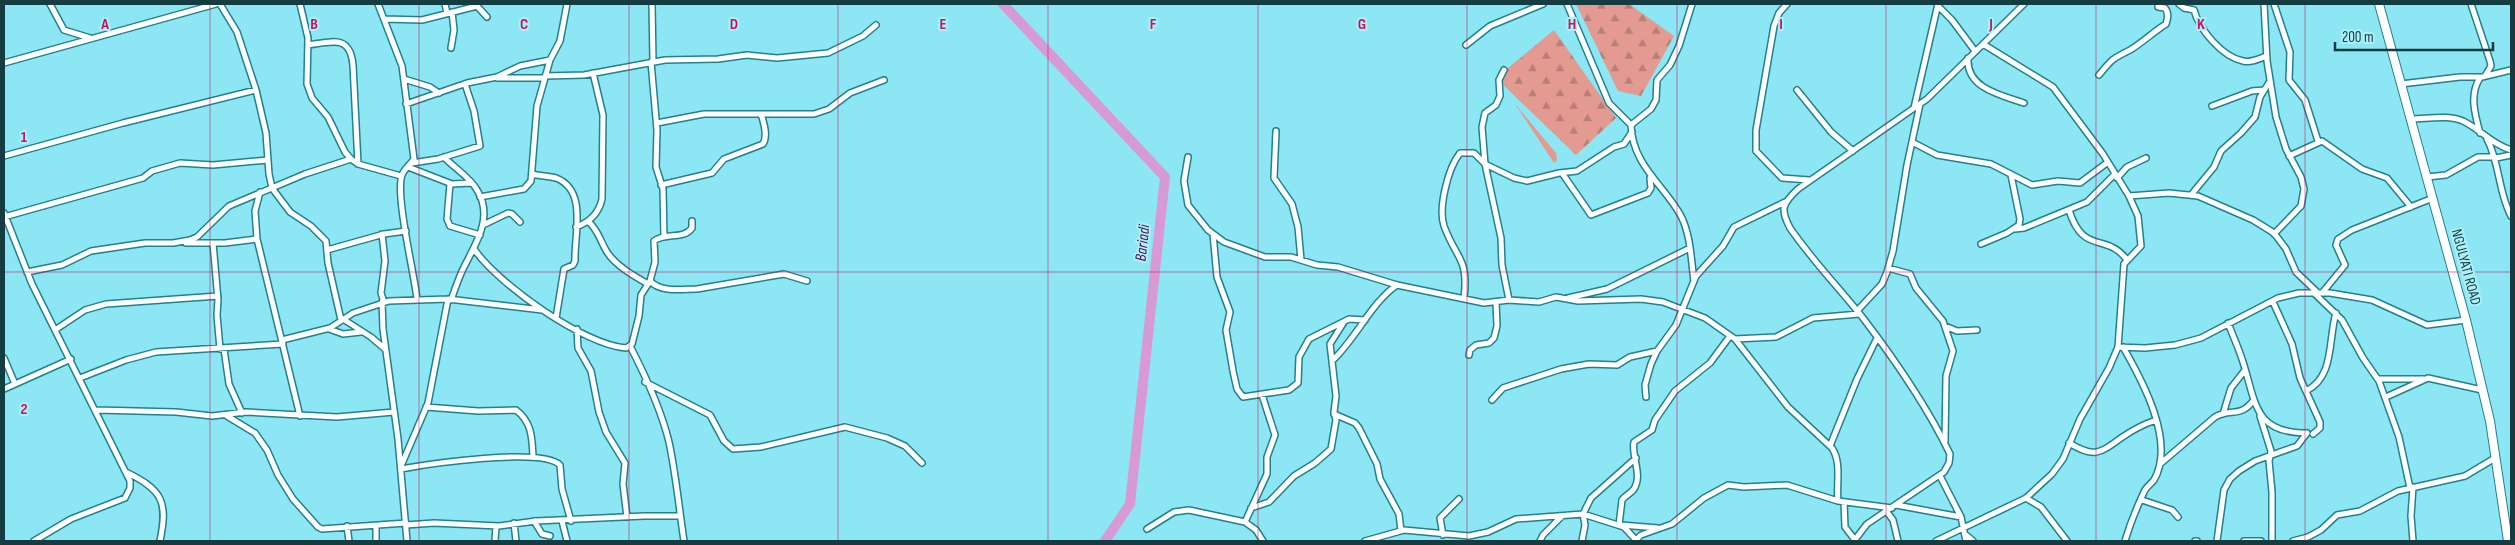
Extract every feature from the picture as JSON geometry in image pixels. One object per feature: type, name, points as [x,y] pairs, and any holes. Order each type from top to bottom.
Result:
[{"type":"main road","name":"NGULYATI ROAD","points":[[2379,4],[2466,320],[2482,390],[2509,530],[2508,541]]},
{"type":"street","points":[[50,4],[64,30],[90,38]]},
{"type":"street","points":[[4,63],[216,4]]},
{"type":"street","points":[[220,4],[238,32],[256,90],[266,134],[272,188],[290,212],[322,236],[327,250],[328,263],[342,320],[385,349]]},
{"type":"street","points":[[300,4],[308,45],[309,91],[328,117],[345,152],[351,159],[358,164],[401,176]]},
{"type":"street","points":[[378,4],[394,41],[404,79],[414,156],[410,165],[401,176],[406,231],[417,299]]},
{"type":"street","points":[[445,4],[450,12],[454,30],[451,48]]},
{"type":"street","points":[[480,197],[524,190],[528,186],[532,174],[537,106],[550,60],[560,41],[567,4]]},
{"type":"street","points":[[652,4],[652,62],[657,123],[656,167],[661,185],[664,237]]},
{"type":"street","points":[[1466,45],[1490,26],[1544,4]]},
{"type":"street","points":[[1562,173],[1591,215],[1648,194],[1651,188],[1650,178],[1631,125],[1609,103],[1567,4]]},
{"type":"street","points":[[1631,125],[1651,109],[1656,100],[1657,80],[1670,65],[1676,53],[1692,4]]},
{"type":"street","points":[[1787,4],[1779,13],[1774,26],[1756,130],[1756,151],[1782,178],[1809,180]]},
{"type":"street","points":[[1646,397],[1647,377],[1657,351],[1676,324],[1694,281],[1723,246],[1734,228],[1785,202],[1798,188],[1809,180],[1920,104],[2024,4]]},
{"type":"street","points":[[2099,75],[2113,58],[2121,52],[2131,50],[2166,24],[2168,18],[2167,10],[2158,7],[2158,4]]},
{"type":"street","points":[[2178,4],[2184,8],[2194,10],[2196,18],[2206,35],[2222,50],[2242,61],[2255,60],[2266,56]]},
{"type":"street","points":[[2264,4],[2266,56],[2278,125],[2289,156],[2301,177],[2303,196],[2300,206],[2274,234]]},
{"type":"street","points":[[2274,4],[2290,52],[2289,80],[2305,100],[2318,141]]},
{"type":"street","points":[[2471,4],[2490,61],[2490,66],[2474,92],[2475,112],[2480,133]]},
{"type":"street","points":[[1938,5],[1952,20],[1974,51]]},
{"type":"street","points":[[1914,108],[1938,5]]},
{"type":"street","points":[[385,19],[422,20],[477,6],[487,17]]},
{"type":"street","points":[[406,104],[465,84],[493,78],[568,77],[652,62],[747,55],[777,58],[828,53],[863,36],[876,25]]},
{"type":"street","points":[[308,45],[336,42],[344,44],[351,50],[354,65],[358,164]]},
{"type":"street","points":[[1936,541],[2026,498],[2052,474],[2063,459],[2121,347],[2124,264],[2139,250],[2142,239],[2138,216],[2129,196],[2108,162],[2059,93],[1983,44]]},
{"type":"street","points":[[1968,57],[1967,68],[1975,81],[1998,95],[2024,103]]},
{"type":"street","points":[[493,78],[520,66],[550,60]]},
{"type":"street","points":[[1504,70],[1499,80],[1500,96],[1498,102],[1483,117],[1482,127],[1486,164],[1502,238],[1502,265],[1509,300]]},
{"type":"street","points":[[2401,84],[2460,77],[2482,77],[2511,70]]},
{"type":"street","points":[[576,227],[588,221],[600,209],[602,192],[603,115],[593,73]]},
{"type":"street","points":[[404,79],[425,85],[439,93]]},
{"type":"street","points":[[657,123],[704,114],[796,116],[823,112],[836,105],[850,93],[884,80]]},
{"type":"street","points":[[2191,195],[2214,167],[2221,151],[2241,134],[2255,117],[2264,90],[2270,81]]},
{"type":"street","points":[[410,165],[444,157],[480,145],[465,84]]},
{"type":"street","points":[[4,156],[123,122],[256,90]]},
{"type":"street","points":[[1797,90],[1831,132],[1853,151]]},
{"type":"street","points":[[2212,106],[2252,91],[2264,90]]},
{"type":"street","points":[[1620,525],[1622,500],[1634,488],[1636,458],[1634,442],[1652,430],[1655,420],[1675,390],[1710,363],[1732,337],[1776,337],[1813,318],[1858,312],[1882,284],[1893,251],[1920,104]]},
{"type":"street","points":[[661,185],[712,173],[724,158],[763,144],[766,141],[762,114]]},
{"type":"street","points":[[2411,119],[2447,118],[2463,121],[2499,146],[2511,150]]},
{"type":"street","points":[[1276,131],[1274,178],[1292,204],[1298,227],[1301,260]]},
{"type":"street","points":[[1464,298],[1466,279],[1463,262],[1444,225],[1447,176],[1450,167],[1463,152],[1474,153],[1486,164],[1524,182],[1577,171],[1614,147],[1624,144],[1632,132]]},
{"type":"street","points":[[2486,137],[2496,158],[2504,201],[2511,216]]},
{"type":"street","points":[[2289,156],[2303,151],[2318,141]]},
{"type":"street","points":[[2318,141],[2326,144],[2362,169],[2387,178],[2411,207]]},
{"type":"street","points":[[1912,142],[1937,155],[1991,164],[2032,185],[2058,181],[2080,183],[2108,162]]},
{"type":"street","points":[[2427,177],[2446,174],[2478,158],[2496,158],[2511,155]]},
{"type":"street","points":[[401,468],[426,407],[436,372],[450,300],[480,236],[483,225],[480,197],[471,183],[444,157]]},
{"type":"street","points":[[1188,157],[1184,181],[1188,205],[1213,234],[1224,242],[1269,258],[1291,257],[1317,265],[1338,267],[1397,285],[1484,303],[1509,300],[1536,302],[1556,297],[1578,301],[1641,299],[1663,302],[1705,318],[1732,337],[1788,407],[1830,446],[1836,455],[1838,501]]},
{"type":"street","points":[[1981,244],[2087,202],[2127,167],[2146,158]]},
{"type":"street","points":[[173,243],[197,236],[228,206],[319,168],[351,159]]},
{"type":"street","points":[[37,540],[71,519],[125,498],[130,488],[126,472],[27,272],[4,215],[143,178],[152,170],[158,170],[173,164],[226,165],[268,160]]},
{"type":"street","points":[[410,165],[450,184],[463,185],[471,183]]},
{"type":"street","points":[[532,174],[554,178],[567,185],[573,194],[576,206],[574,262],[563,270],[556,318]]},
{"type":"street","points":[[2011,175],[2020,220],[2015,229]]},
{"type":"street","points":[[1650,178],[1666,194],[1681,217],[1690,248],[1694,281]]},
{"type":"street","points":[[450,184],[447,219],[450,226],[480,236]]},
{"type":"street","points":[[260,192],[255,211],[256,239],[300,416]]},
{"type":"street","points":[[2129,196],[2169,193],[2191,195],[2234,211],[2274,234],[2286,249],[2296,272],[2318,293],[2348,328],[2363,358],[2378,379],[2386,397],[2400,441],[2412,487],[2411,516],[2413,541]]},
{"type":"street","points":[[2318,293],[2345,265],[2336,245],[2338,239],[2352,230],[2433,198]]},
{"type":"street","points":[[1785,202],[1784,216],[1790,228],[1877,338],[1921,402],[1945,444],[1950,459],[1947,468],[1940,476],[1867,524],[1855,541],[1845,528],[1844,502]]},
{"type":"street","points":[[2069,210],[2078,231],[2085,238],[2116,249],[2127,260]]},
{"type":"street","points":[[483,225],[508,213],[512,214],[520,222]]},
{"type":"street","points":[[588,221],[600,235],[608,254],[633,276],[660,288],[690,289],[784,274],[806,281]]},
{"type":"street","points":[[684,541],[676,477],[668,440],[655,402],[630,346],[637,329],[641,295],[649,283],[655,262],[654,241],[664,237],[688,233],[692,228],[692,221]]},
{"type":"street","points":[[327,250],[382,234],[406,231]]},
{"type":"street","points":[[382,234],[385,261],[381,293],[385,349],[401,468],[407,541]]},
{"type":"street","points":[[1213,234],[1217,277],[1230,312],[1226,330],[1237,389],[1243,397],[1288,390],[1296,386],[1299,357],[1307,341],[1349,319],[1365,320]]},
{"type":"street","points":[[27,272],[62,265],[91,251],[145,243],[213,243],[256,239]]},
{"type":"street","points":[[213,243],[218,296],[217,316],[222,349],[229,384],[242,413]]},
{"type":"street","points":[[1568,298],[1607,289],[1690,248]]},
{"type":"street","points":[[474,249],[489,267],[544,311],[606,344],[616,347],[630,346]]},
{"type":"street","points":[[1888,268],[1910,274],[1916,288],[1945,326],[1953,353],[1946,376],[1945,444]]},
{"type":"street","points":[[1334,359],[1365,320],[1397,285]]},
{"type":"street","points":[[2121,347],[2146,348],[2175,345],[2201,338],[2272,302],[2299,293],[2318,293],[2372,300],[2427,325],[2466,320]]},
{"type":"street","points":[[55,330],[85,310],[106,304],[218,296]]},
{"type":"street","points":[[80,378],[126,360],[156,352],[222,349],[282,342],[328,329],[342,320],[383,302],[417,299],[450,300],[544,311]]},
{"type":"street","points":[[1468,355],[1470,350],[1476,346],[1488,343],[1494,338],[1497,326],[1496,302]]},
{"type":"street","points":[[2272,302],[2288,333],[2299,367],[2300,378],[2320,422],[2320,428],[2313,434]]},
{"type":"street","points":[[2306,391],[2316,386],[2322,377],[2330,353],[2332,329],[2336,313]]},
{"type":"street","points":[[1251,508],[1269,502],[1294,476],[1328,453],[1333,441],[1336,420],[1334,414],[1336,396],[1333,380],[1334,359],[1330,344],[1345,321]]},
{"type":"street","points":[[2228,323],[2246,370],[2253,401],[2260,416],[2271,451],[2272,541]]},
{"type":"street","points":[[1945,326],[1957,331],[1976,330]]},
{"type":"street","points":[[328,329],[343,334],[361,332]]},
{"type":"street","points":[[577,329],[578,348],[591,371],[599,412],[606,432],[625,463],[623,484],[628,517]]},
{"type":"street","points":[[1830,446],[1857,379],[1877,338]]},
{"type":"street","points":[[2121,347],[2139,375],[2156,420],[2161,456],[2154,480],[2144,492],[2142,500],[2134,511],[2125,541]]},
{"type":"street","points":[[1492,400],[1504,388],[1561,369],[1589,364],[1617,365],[1630,357],[1657,351]]},
{"type":"street","points":[[4,358],[15,384]]},
{"type":"street","points":[[4,389],[71,359]]},
{"type":"street","points":[[2223,414],[2230,388],[2246,370]]},
{"type":"street","points":[[2378,379],[2439,379],[2482,390]]},
{"type":"street","points":[[2386,397],[2424,379]]},
{"type":"street","points":[[645,382],[710,415],[724,441],[733,449],[761,447],[845,427],[898,443],[912,452],[922,464]]},
{"type":"street","points":[[1245,522],[1267,474],[1267,457],[1275,435],[1262,395]]},
{"type":"street","points":[[2159,465],[2208,422],[2223,414],[2239,413],[2253,401]]},
{"type":"street","points":[[426,407],[478,411],[516,410],[528,424],[533,435],[533,456]]},
{"type":"street","points":[[96,410],[337,417],[394,412]]},
{"type":"street","points":[[1334,414],[1355,423],[1359,428],[1377,464],[1381,481],[1400,514],[1401,531]]},
{"type":"street","points":[[227,415],[255,433],[267,450],[278,475],[293,498],[322,529],[347,526],[434,523],[496,526],[534,521],[680,516]]},
{"type":"street","points":[[2217,541],[2224,490],[2230,479],[2247,465],[2296,446],[2307,433],[2279,430],[2260,416]]},
{"type":"street","points":[[2070,443],[2092,453],[2103,452],[2122,438],[2156,420]]},
{"type":"street","points":[[401,468],[448,462],[533,456],[548,459],[560,465],[562,489],[571,521]]},
{"type":"street","points":[[1582,541],[1585,525],[1583,514],[1596,493],[1636,458]]},
{"type":"street","points":[[2293,541],[2314,534],[2337,515],[2360,511],[2384,497],[2412,487],[2465,476],[2495,458]]},
{"type":"street","points":[[126,472],[147,485],[161,500],[165,514],[160,541]]},
{"type":"street","points":[[1940,476],[1961,517],[1966,538],[1973,541]]},
{"type":"street","points":[[1620,525],[1627,529],[1635,540],[1672,524],[1704,498],[1728,485],[1744,487],[1787,484],[1838,501],[1961,517]]},
{"type":"street","points":[[2026,498],[2041,507],[2066,541]]},
{"type":"street","points":[[1444,535],[1440,518],[1459,499]]},
{"type":"street","points":[[2142,500],[2172,510],[2178,517]]},
{"type":"street","points":[[1892,508],[1898,541]]},
{"type":"street","points":[[1147,529],[1181,510],[1245,522],[1256,530],[1263,541]]},
{"type":"street","points":[[1365,541],[1401,531],[1444,535],[1479,535],[1513,519],[1583,514],[1620,525],[1660,529]]},
{"type":"street","points":[[1540,541],[1543,535],[1562,516]]},
{"type":"street","points":[[534,521],[542,534],[550,536]]},
{"type":"street","points":[[562,521],[567,541]]},
{"type":"street","points":[[514,523],[516,541]]},
{"type":"street","points":[[347,526],[349,541]]},
{"type":"street","points":[[376,526],[376,541]]},
{"type":"street","points":[[495,541],[496,526]]},
{"type":"street","points":[[1433,541],[1436,534]]},
{"type":"street","points":[[2244,541],[2261,541]]},
{"type":"green space","points":[[1576,4],[1629,4],[1674,36],[1641,96],[1618,91]]},
{"type":"green space","points":[[1554,30],[1616,118],[1576,155],[1496,78]]},
{"type":"green space","points":[[1515,104],[1556,153],[1557,160],[1554,163]]},
{"type":"waterway","name":"Bariadi","points":[[1003,4],[1165,177],[1130,504],[1105,541]]}]
